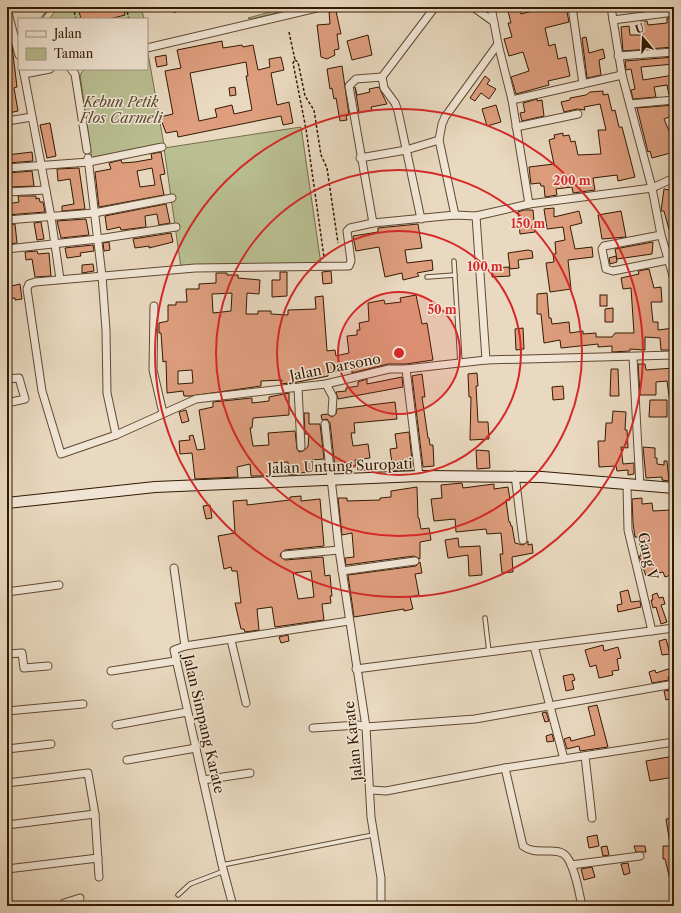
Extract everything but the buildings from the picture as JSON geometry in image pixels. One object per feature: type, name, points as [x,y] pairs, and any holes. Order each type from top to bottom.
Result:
[{"type":"main road","name":"Jalan Untung Suropati","points":[[7,503],[155,487],[330,481],[419,476],[515,475],[674,488]]},
{"type":"street","points":[[148,48],[321,7]]},
{"type":"street","points":[[421,219],[397,107],[384,88],[382,77],[435,7]]},
{"type":"street","points":[[473,7],[494,22]]},
{"type":"street","points":[[491,7],[498,44],[512,100],[529,204]]},
{"type":"street","points":[[572,7],[583,84]]},
{"type":"street","points":[[611,7],[622,76],[652,188],[661,235],[674,279]]},
{"type":"street","points":[[7,9],[18,51]]},
{"type":"street","points":[[613,20],[674,12]]},
{"type":"street","points":[[455,215],[439,140],[442,124],[498,44]]},
{"type":"street","points":[[618,56],[674,52]]},
{"type":"street","points":[[41,70],[23,72],[51,217],[60,279],[196,268],[348,266],[352,261],[347,231],[350,228],[373,223],[455,215],[476,216],[529,204],[652,188],[674,178]]},
{"type":"street","points":[[75,71],[87,150]]},
{"type":"street","points":[[512,100],[622,76]]},
{"type":"street","points":[[373,223],[360,158],[349,86],[356,79],[382,77]]},
{"type":"street","points":[[630,104],[674,100]]},
{"type":"street","points":[[516,127],[578,114]]},
{"type":"street","points":[[7,121],[32,117]]},
{"type":"street","points":[[360,158],[406,150],[439,140]]},
{"type":"street","points":[[7,168],[41,166],[88,160],[162,147]]},
{"type":"street","points":[[88,160],[102,276],[106,330],[108,393],[116,435]]},
{"type":"street","points":[[7,192],[46,190]]},
{"type":"street","points":[[7,220],[94,213],[172,198]]},
{"type":"street","points":[[476,216],[486,360]]},
{"type":"street","points":[[7,249],[98,239],[176,227]]},
{"type":"street","points":[[661,235],[604,246],[602,249],[606,269],[613,271],[668,260]]},
{"type":"street","name":"Jalan Darsono","points":[[60,279],[35,282],[29,284],[27,289],[42,391],[61,454],[116,435],[196,399],[326,384],[389,369],[460,364],[486,360],[674,355]]},
{"type":"street","points":[[154,306],[153,370],[163,413]]},
{"type":"street","points":[[633,357],[640,486]]},
{"type":"street","points":[[406,369],[419,476]]},
{"type":"street","points":[[7,380],[16,377],[21,379],[25,399],[7,403]]},
{"type":"street","points":[[326,384],[333,397],[332,412]]},
{"type":"street","points":[[298,388],[301,447]]},
{"type":"street","name":"Jalan Karate","points":[[325,424],[330,481],[339,550],[366,727],[371,790],[386,791],[505,768],[674,742]]},
{"type":"street","points":[[515,475],[523,540]]},
{"type":"street","name":"Gang V","points":[[627,485],[628,530],[652,631]]},
{"type":"street","points":[[285,555],[339,550]]},
{"type":"street","points":[[342,571],[415,561]]},
{"type":"street","points":[[174,568],[185,646]]},
{"type":"street","points":[[7,592],[59,585]]},
{"type":"street","name":"Jalan Simpang Karate","points":[[233,906],[175,661],[174,650],[185,646],[349,621]]},
{"type":"street","points":[[356,669],[674,628]]},
{"type":"street","points":[[231,640],[246,703]]},
{"type":"street","points":[[534,646],[564,759]]},
{"type":"street","points":[[7,654],[22,653],[24,668],[48,666]]},
{"type":"street","points":[[111,671],[175,661]]},
{"type":"street","points":[[313,728],[358,725],[366,727],[475,719],[674,684]]},
{"type":"street","points":[[7,711],[83,704]]},
{"type":"street","points":[[116,725],[187,712]]},
{"type":"street","points":[[7,748],[51,744]]},
{"type":"street","points":[[127,760],[196,748]]},
{"type":"street","points":[[585,756],[592,818]]},
{"type":"street","points":[[505,768],[523,846],[527,850],[538,852],[559,851],[566,855],[571,865],[582,906]]},
{"type":"street","points":[[7,783],[87,772],[95,814],[99,877]]},
{"type":"street","points":[[203,780],[250,773]]},
{"type":"street","points":[[371,790],[373,835],[381,878],[381,906]]},
{"type":"street","points":[[7,825],[95,814]]},
{"type":"street","points":[[571,865],[640,856]]},
{"type":"street","points":[[7,869],[98,858]]},
{"type":"street","points":[[62,906],[68,901],[80,898]]},
{"type":"lane","points":[[454,262],[460,364]]},
{"type":"lane","points":[[427,277],[455,275]]},
{"type":"lane","points":[[485,618],[489,652]]},
{"type":"lane","points":[[178,895],[190,884],[223,868],[373,835]]},
{"type":"path","points":[[73,7],[76,18]]},
{"type":"path","points":[[126,7],[128,18]]},
{"type":"path","points":[[165,7],[165,9],[175,12],[195,7]]},
{"type":"path","points":[[289,32],[295,60],[298,62],[305,96],[314,110],[321,155],[327,168],[338,242]]},
{"type":"path","points":[[295,60],[293,63],[306,129],[324,257]]},
{"type":"green space","points":[[57,7],[141,7],[144,18],[50,18]]},
{"type":"green space","points":[[273,7],[278,7],[280,12],[251,19],[248,18],[274,11]]},
{"type":"green space","name":"Kebun Petik Flos Carmeli","points":[[148,53],[164,145],[92,159],[80,75],[83,70],[148,70]]},
{"type":"green space","points":[[301,127],[321,264],[181,268],[164,148]]},
{"type":"waterway","points":[[42,18],[50,7]]},
{"type":"waterway","points":[[7,36],[18,32]]}]
